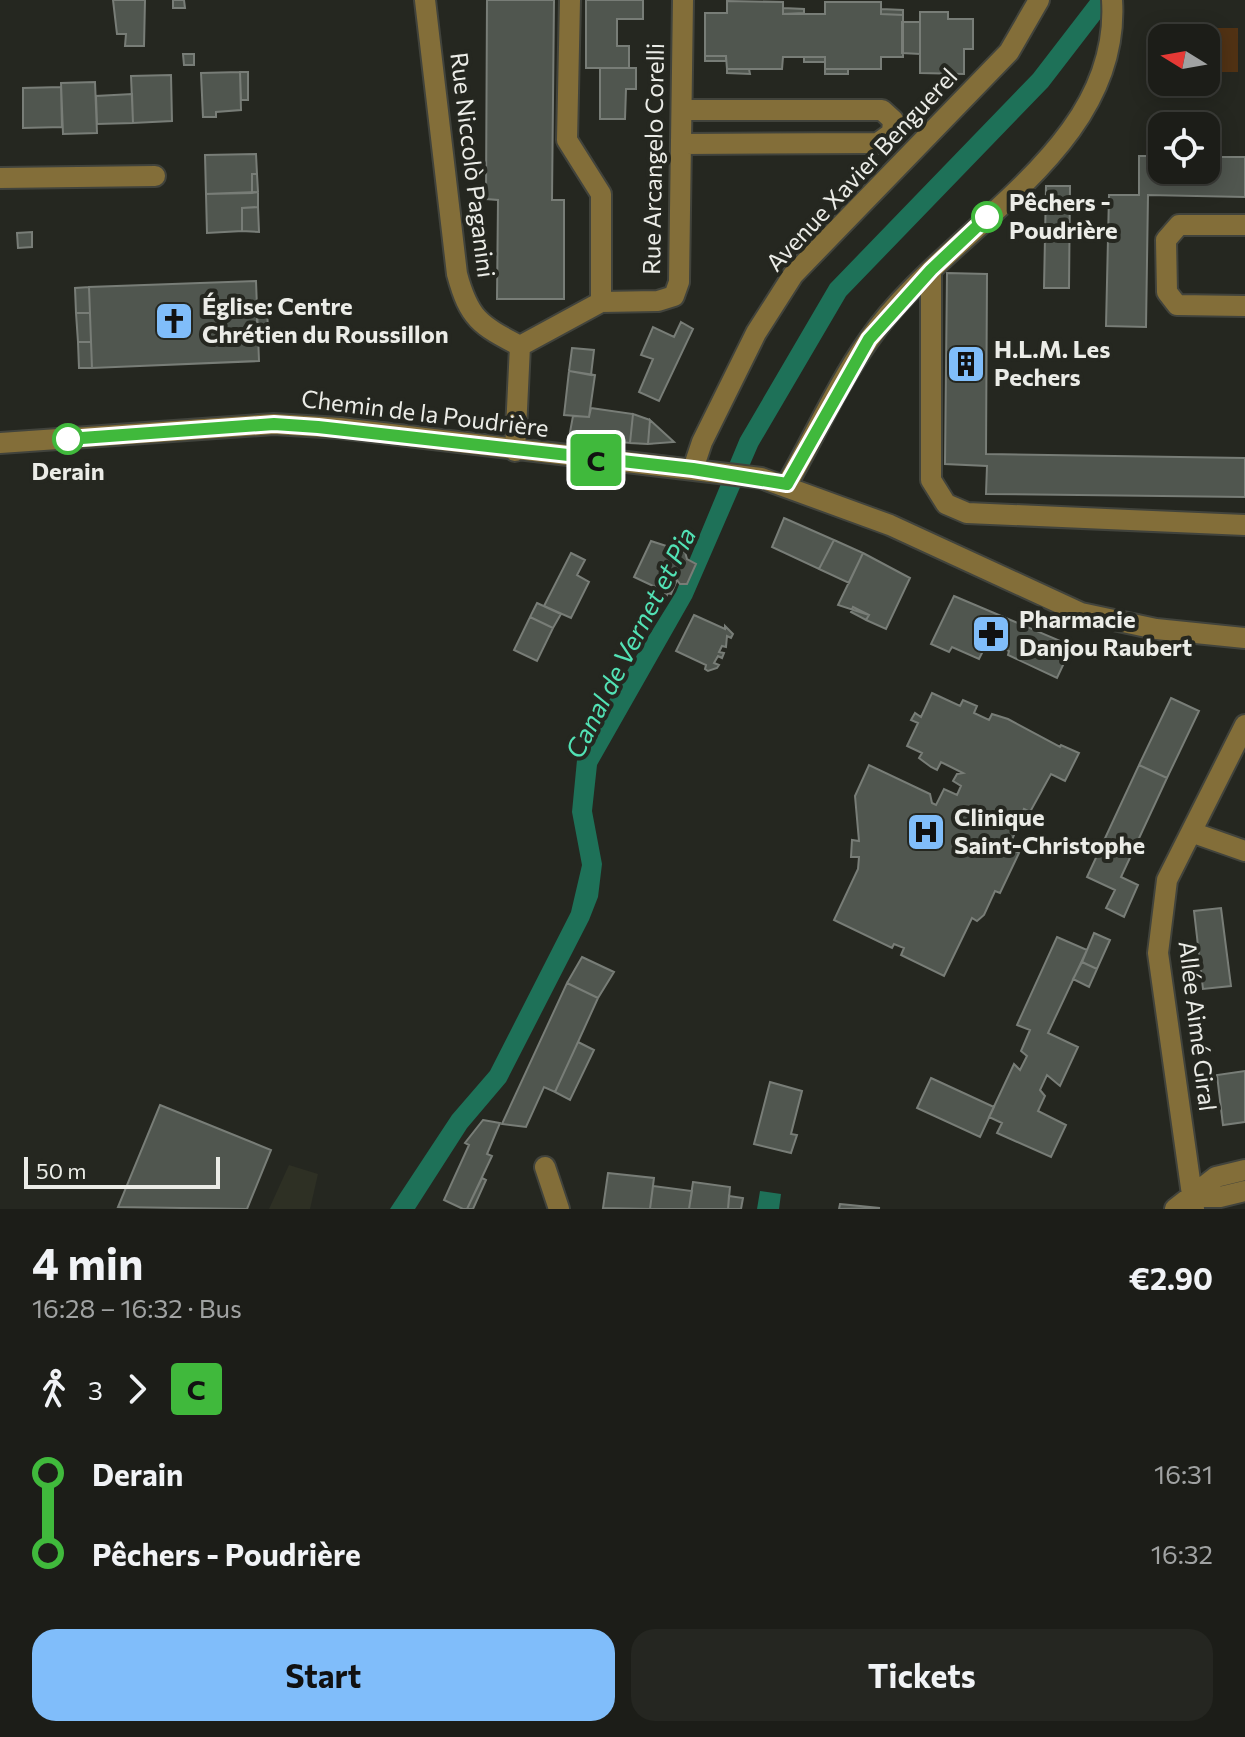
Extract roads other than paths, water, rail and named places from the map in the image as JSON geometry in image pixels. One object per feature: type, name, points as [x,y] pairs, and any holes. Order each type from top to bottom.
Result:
[{"type":"street","name":"Rue Niccolò Paganini","points":[[425,0],[462,295],[480,325],[520,346]]},
{"type":"street","points":[[570,0],[567,140],[601,194],[601,302]]},
{"type":"street","name":"Rue Arcangelo Corelli","points":[[520,346],[601,302],[658,301],[674,296],[679,282],[683,0]]},
{"type":"street","name":"Avenue Xavier Benguerel","points":[[693,469],[702,442],[756,333],[793,275],[1009,52],[1039,0]]},
{"type":"street","points":[[787,484],[869,339],[931,270],[1040,168],[1074,126],[1101,81],[1114,29],[1112,0]]},
{"type":"street","points":[[682,144],[878,143],[892,133],[893,120],[882,110],[683,110]]},
{"type":"street","points":[[0,178],[155,176]]},
{"type":"street","points":[[1245,225],[1179,225],[1166,240],[1167,292],[1177,305],[1245,306]]},
{"type":"street","points":[[931,270],[931,480],[946,504],[967,513],[1245,525]]},
{"type":"street","points":[[515,451],[520,346]]},
{"type":"street","name":"Chemin de la Poudrière","points":[[0,443],[274,424],[340,428],[761,478],[787,484],[890,525],[1081,613],[1156,629],[1245,638]]},
{"type":"street","name":"Allée Aimé Giral","points":[[1193,1203],[1158,953],[1167,880],[1245,725]]},
{"type":"street","points":[[1191,832],[1245,851]]},
{"type":"street","points":[[545,1167],[559,1209]]},
{"type":"street","points":[[1193,1203],[1216,1177],[1245,1170]]},
{"type":"street","points":[[1175,1209],[1245,1191]]},
{"type":"place","name":"Pêchers - Poudrière","points":[[987,217]]},
{"type":"place","name":"Église: Centre Chrétien du Roussillon","points":[[174,321]]},
{"type":"place","name":"H.L.M. Les Pechers","points":[[966,364]]},
{"type":"place","name":"Derain","points":[[68,439]]},
{"type":"place","name":"Pharmacie Danjou Raubert","points":[[991,634]]},
{"type":"place","name":"Clinique Saint-Christophe","points":[[926,832]]},
{"type":"water label","name":"Canal de Vernet et Pia","points":[[631,643]]}]
